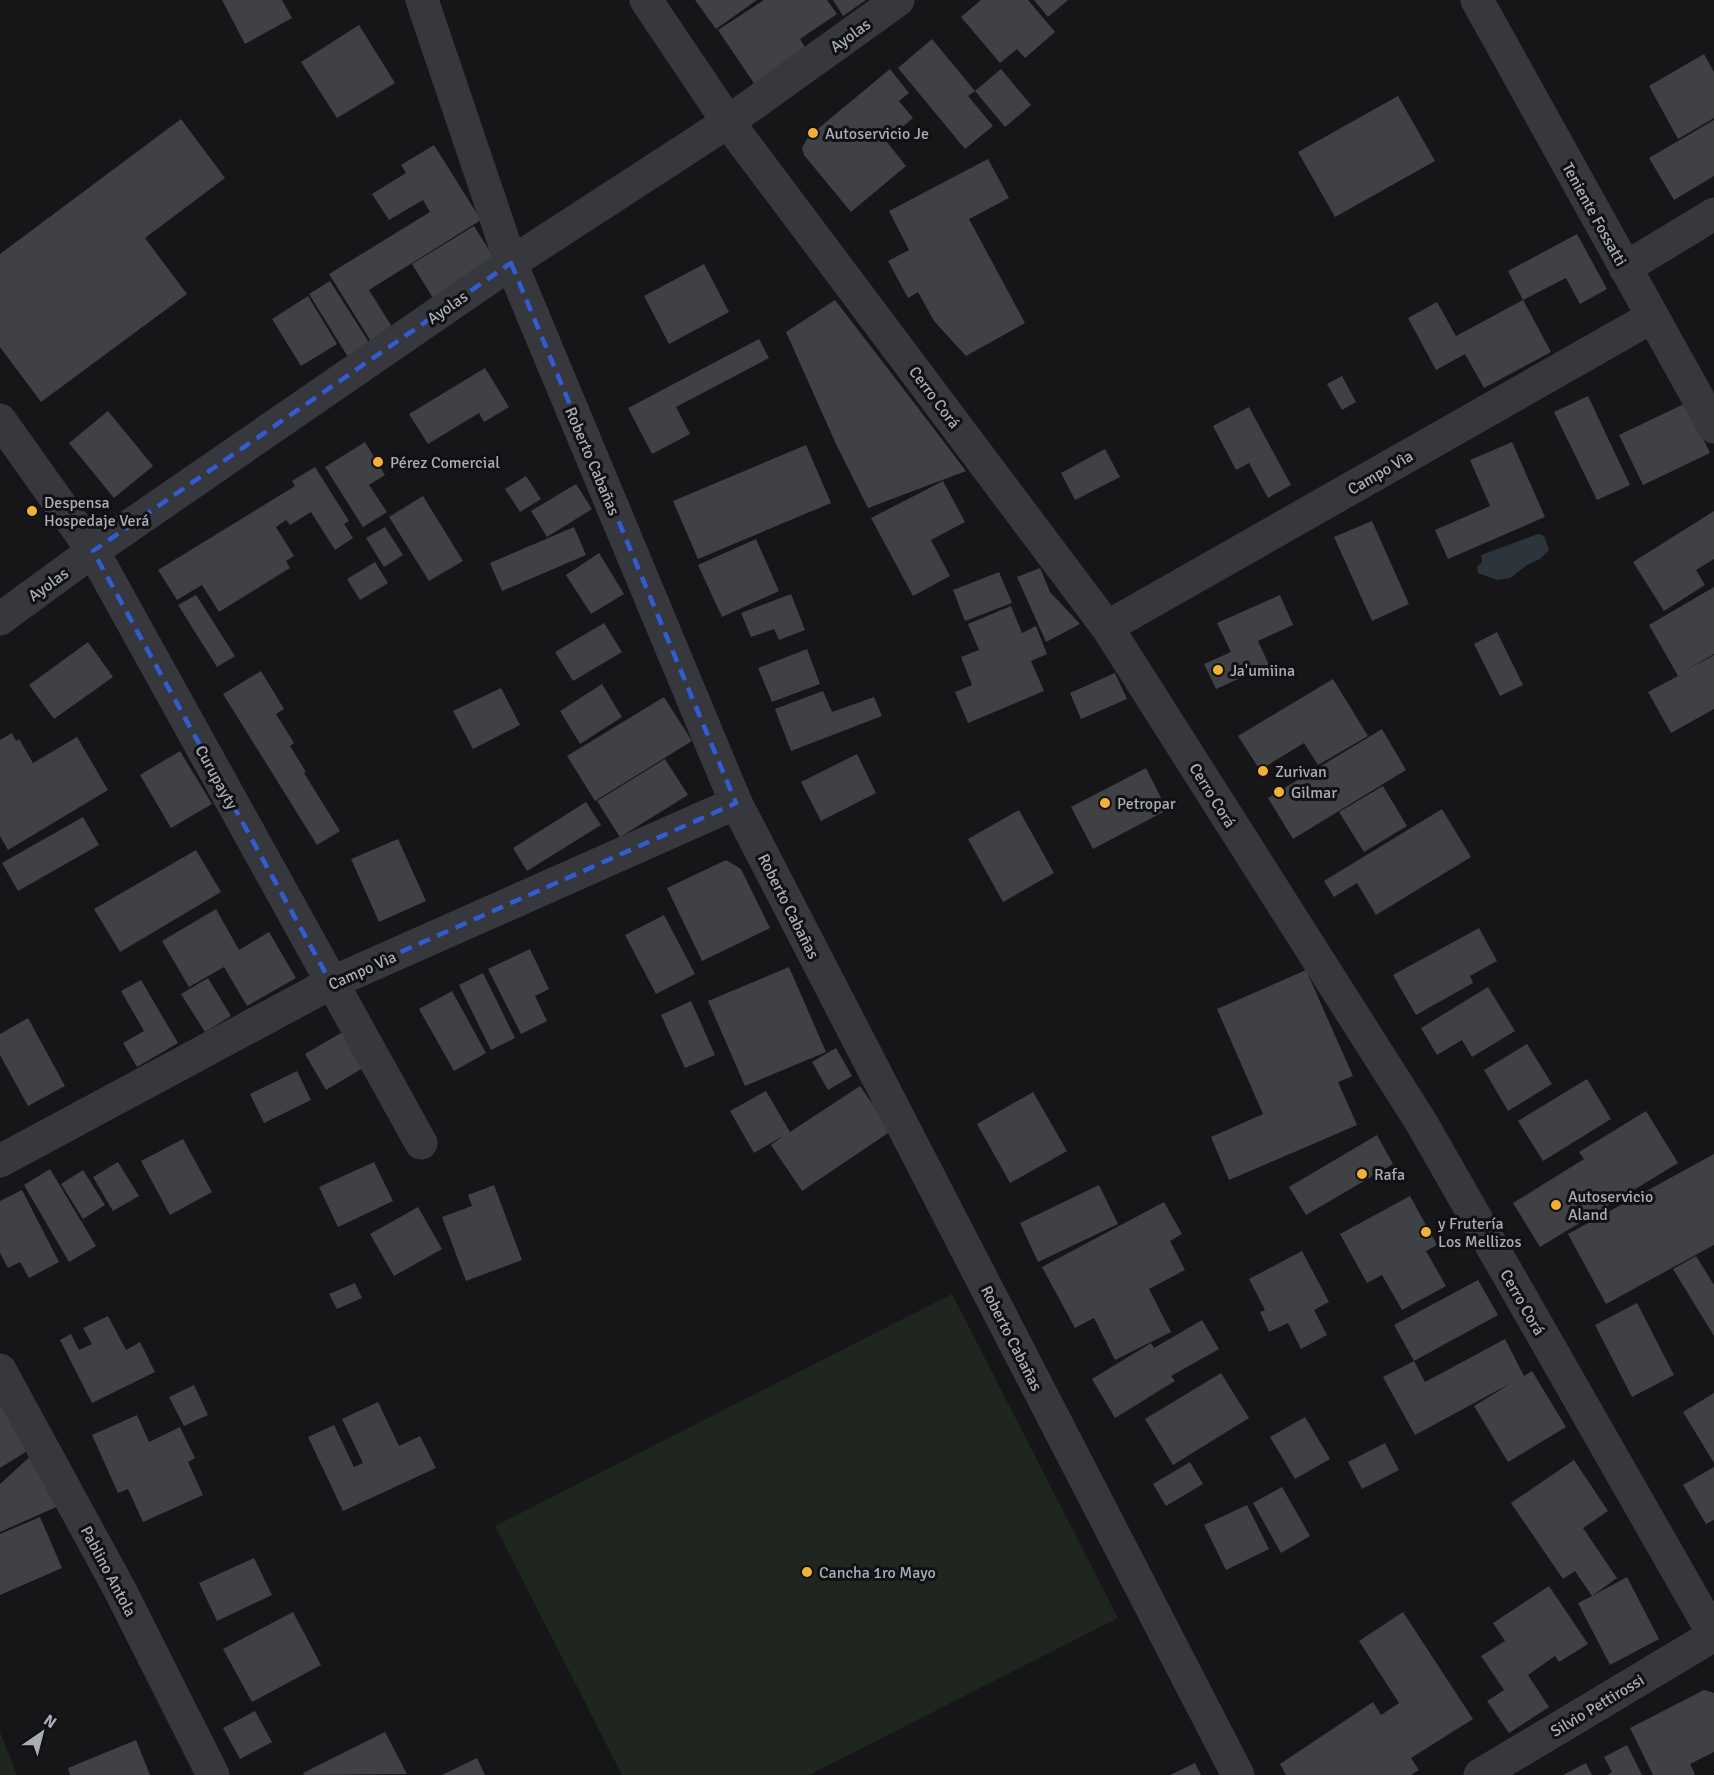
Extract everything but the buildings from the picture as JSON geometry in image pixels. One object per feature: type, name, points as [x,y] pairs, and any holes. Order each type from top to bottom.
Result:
[{"type":"street","name":"Roberto Cabañas","points":[[422,0],[511,263],[736,803],[1238,1775]]},
{"type":"street","name":"Cerro Corá","points":[[645,0],[728,122],[1107,627],[1421,1122],[1714,1635]]},
{"type":"street","name":"Ayolas","points":[[0,619],[93,551],[511,263],[728,122],[898,0]]},
{"type":"street","name":"Teniente Fossatti","points":[[1478,0],[1714,427]]},
{"type":"street","points":[[1625,268],[1714,214]]},
{"type":"street","name":"Campo Vìa","points":[[1107,627],[1652,317]]},
{"type":"street","name":"Curupayty","points":[[0,420],[93,551],[421,1143]]},
{"type":"street","name":"Campo Vìa","points":[[0,1161],[331,983],[736,803]]},
{"type":"street","name":"Pablino Antola","points":[[0,1370],[120,1590],[213,1775]]},
{"type":"street","name":"Silvio Pettirossi","points":[[1480,1775],[1714,1635]]},
{"type":"highlighted area","points":[[511,263],[736,803],[331,983],[93,551]]},
{"type":"shaded area","points":[[1538,534],[1544,536],[1549,550],[1540,559],[1527,565],[1510,578],[1497,580],[1478,573],[1477,567],[1482,562],[1481,555]]},
{"type":"shaded area","name":"Cancha 1ro Mayo","points":[[952,1294],[1118,1618],[809,1775],[622,1775],[495,1526]]},
{"type":"shaded area","points":[[0,1732],[17,1775],[0,1775]]},
{"type":"place","name":"Autoservicio Je","points":[[813,133]]},
{"type":"place","name":"Pérez Comercial","points":[[378,462]]},
{"type":"place","name":"Despensa Hospedaje Verá","points":[[32,511]]},
{"type":"place","name":"Ja'umiina","points":[[1218,670]]},
{"type":"place","name":"Zurivan","points":[[1263,771]]},
{"type":"place","name":"Gilmar","points":[[1279,792]]},
{"type":"place","name":"Petropar","points":[[1105,803]]},
{"type":"place","name":"Rafa","points":[[1362,1174]]},
{"type":"place","name":"Autoservicio Aland","points":[[1556,1205]]},
{"type":"place","name":"y Frutería Los Mellizos","points":[[1426,1232]]},
{"type":"place","name":"Cancha 1ro Mayo","points":[[807,1572]]}]
